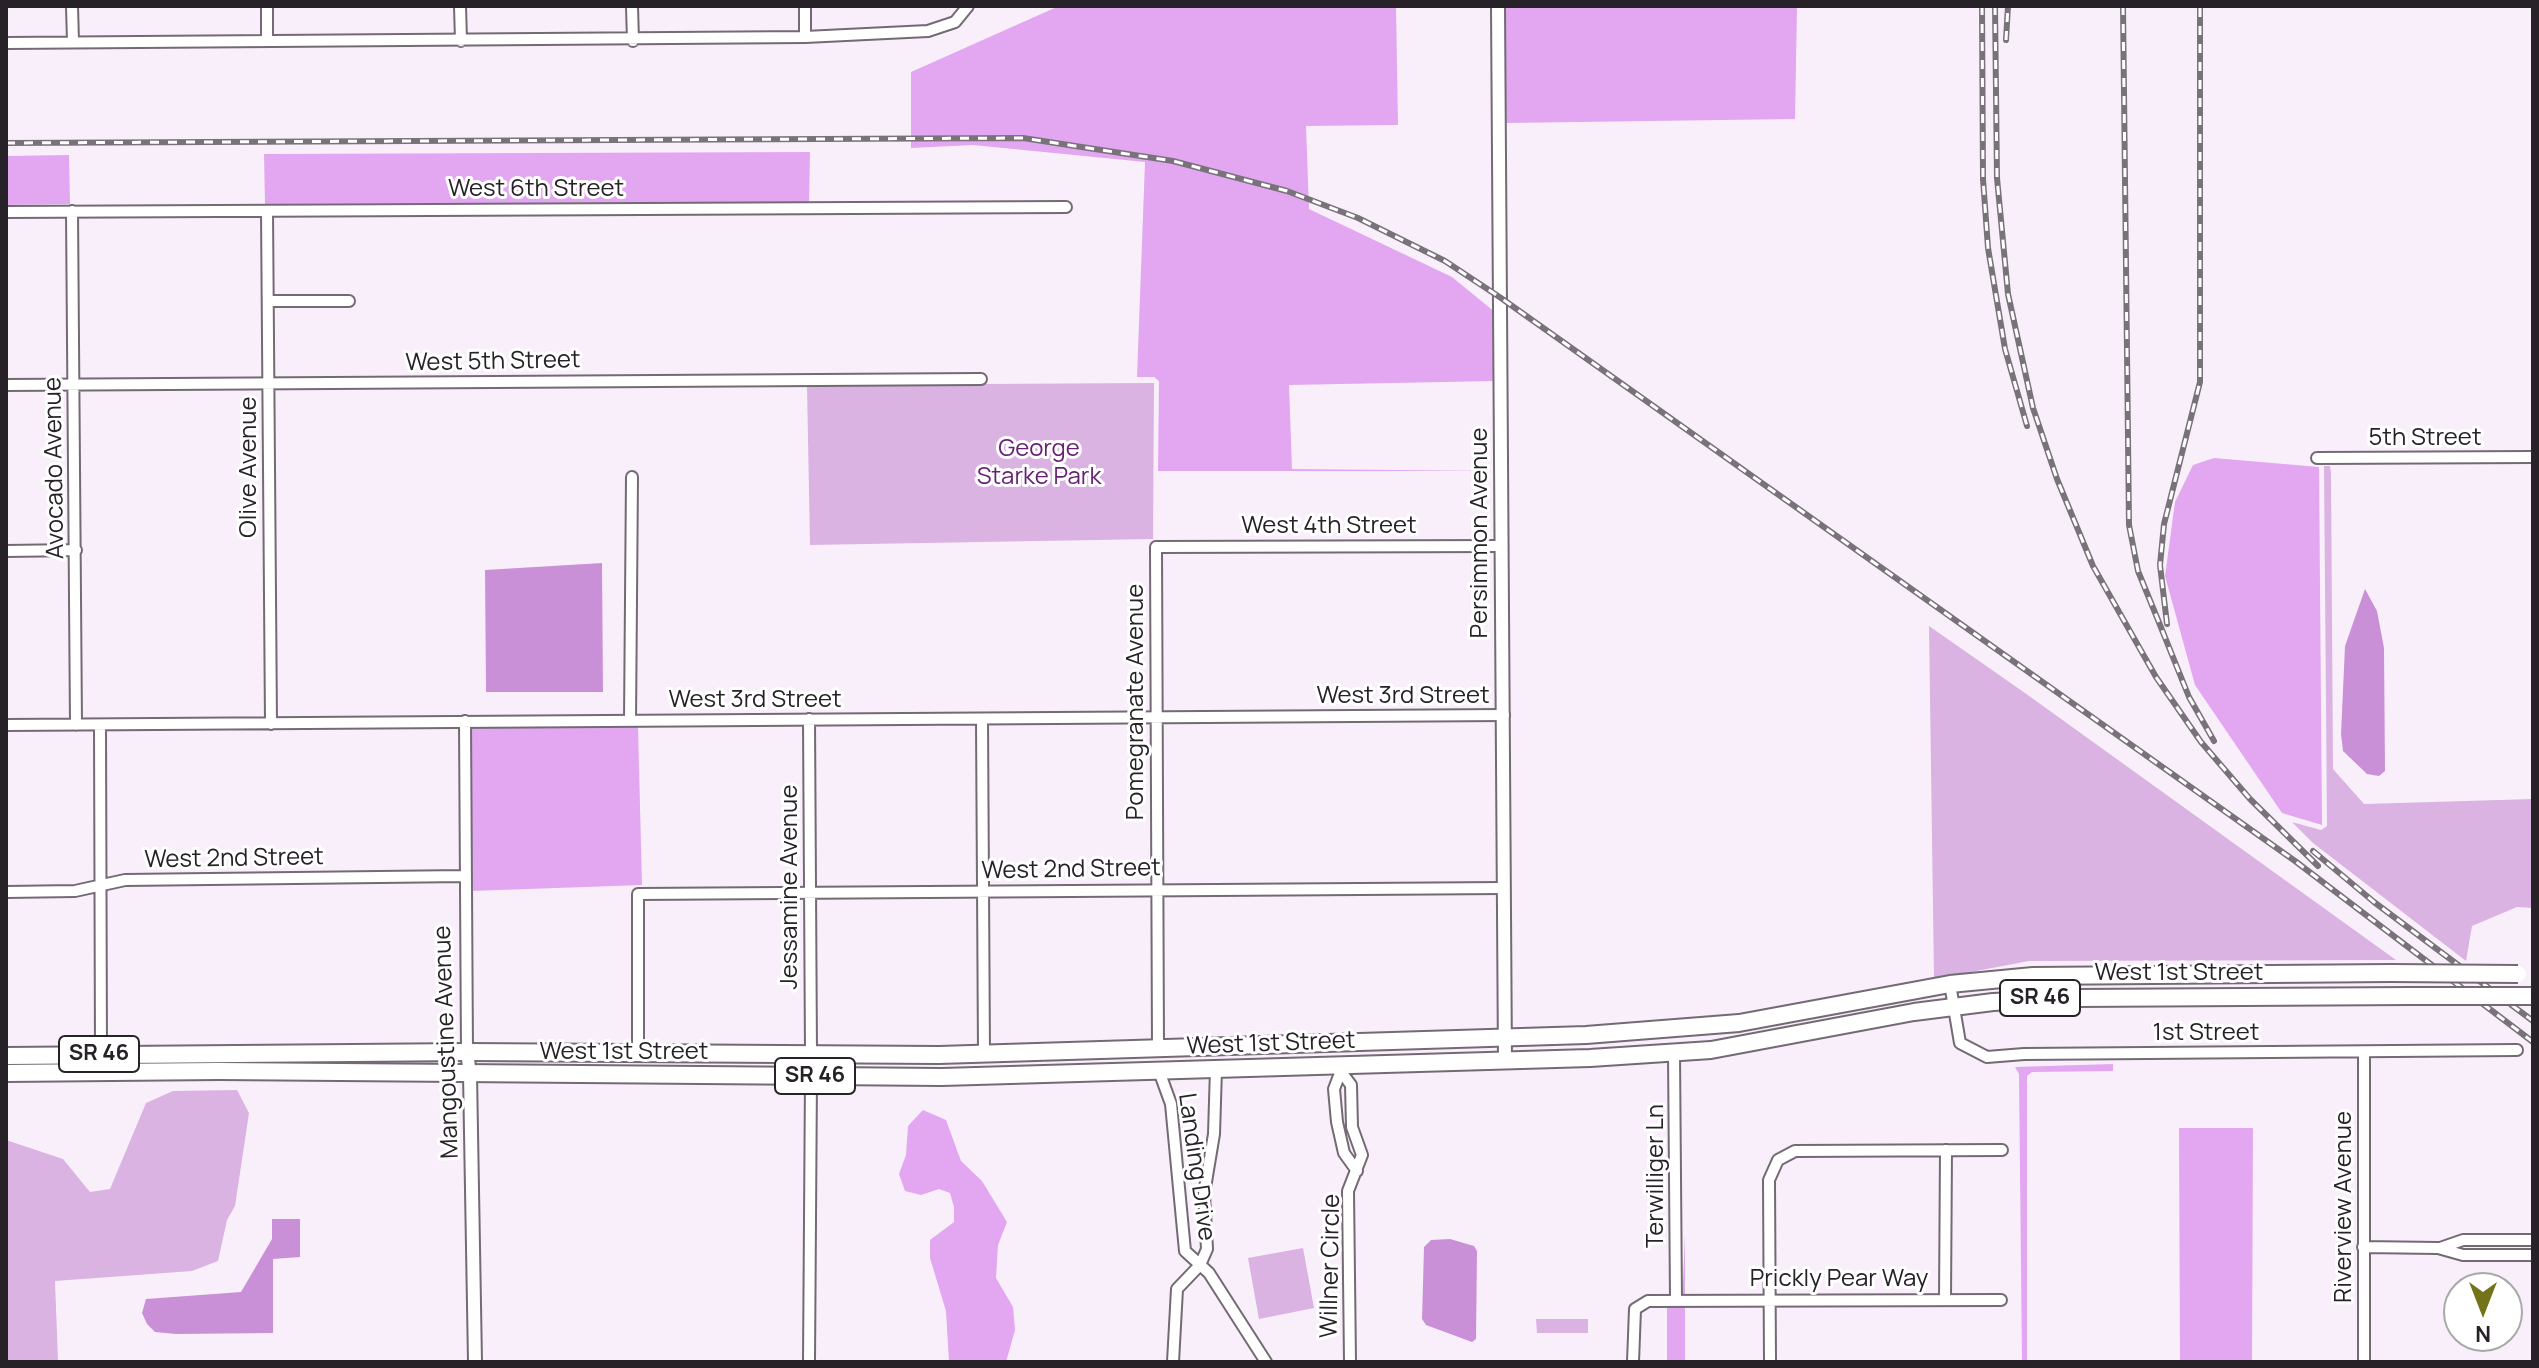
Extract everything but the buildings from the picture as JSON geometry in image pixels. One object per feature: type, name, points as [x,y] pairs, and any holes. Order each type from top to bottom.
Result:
[{"type":"main road","name":"West 1st Street","points":[[6,1056],[467,1052],[984,1054],[1505,1038],[1694,1028],[1950,984],[2033,976],[2525,974]]},
{"type":"main road","name":"West 1st Street","points":[[6,1073],[811,1076],[1216,1069],[1342,1070],[1674,1054],[1753,1043],[1952,1006],[2076,998],[2533,996]]},
{"type":"main road","points":[[1103,1073],[1118,1063],[1145,1061],[1158,1049]]},
{"type":"main road","points":[[49,1073],[61,1065],[83,1065],[101,1054]]},
{"type":"main road","points":[[753,1076],[775,1067],[796,1065],[811,1054]]},
{"type":"main road","points":[[811,1076],[833,1062],[875,1061],[896,1054]]},
{"type":"street","points":[[72,6],[73,42]]},
{"type":"street","points":[[267,6],[267,41]]},
{"type":"street","points":[[460,6],[461,41]]},
{"type":"street","points":[[632,6],[633,41]]},
{"type":"street","points":[[805,6],[805,37]]},
{"type":"street","points":[[6,43],[633,41],[805,37],[928,31],[955,22],[968,6]]},
{"type":"street","name":"Persimmon Avenue","points":[[1498,6],[1505,1061]]},
{"type":"street","name":"West 6th Street","points":[[6,212],[1066,207]]},
{"type":"street","name":"Avocado Avenue","points":[[72,211],[76,725]]},
{"type":"street","name":"Olive Avenue","points":[[267,211],[271,724]]},
{"type":"street","points":[[268,301],[349,301]]},
{"type":"street","name":"West 5th Street","points":[[6,385],[981,379]]},
{"type":"street","name":"5th Street","points":[[2317,458],[2533,457]]},
{"type":"street","points":[[630,721],[632,477]]},
{"type":"street","name":"West 4th Street","points":[[1156,547],[1502,546]]},
{"type":"street","name":"Pomegranate Avenue","points":[[1156,547],[1158,1049]]},
{"type":"street","points":[[6,551],[76,550]]},
{"type":"street","name":"West 3rd Street","points":[[6,725],[1504,715]]},
{"type":"street","name":"Jessamine Avenue","points":[[809,719],[811,1054]]},
{"type":"street","points":[[982,719],[984,1054]]},
{"type":"street","name":"Mangoustine Avenue","points":[[465,721],[464,876],[475,1362]]},
{"type":"street","points":[[100,725],[101,1054]]},
{"type":"street","name":"West 2nd Street","points":[[6,892],[75,891],[125,880],[464,876]]},
{"type":"street","name":"West 2nd Street","points":[[638,1053],[638,894],[1504,888]]},
{"type":"street","name":"1st Street","points":[[1950,984],[1960,1043],[1987,1057],[2024,1054],[2517,1050]]},
{"type":"street","name":"Riverview Avenue","points":[[2364,1052],[2364,1362]]},
{"type":"street","name":"Terwilliger Ln","points":[[1674,1054],[1676,1299]]},
{"type":"street","points":[[1200,1265],[1207,1249],[1204,1194],[1214,1134],[1216,1069]]},
{"type":"street","name":"Willner Circle","points":[[1342,1070],[1334,1089],[1337,1122],[1344,1153],[1357,1171]]},
{"type":"street","name":"Willner Circle","points":[[1342,1070],[1351,1085],[1352,1127],[1362,1155],[1348,1191],[1350,1362]]},
{"type":"street","name":"Landing Drive","points":[[1159,1071],[1171,1104],[1185,1251],[1209,1273],[1266,1362]]},
{"type":"street","points":[[809,1362],[811,1076]]},
{"type":"street","points":[[1945,1300],[1946,1150]]},
{"type":"street","points":[[1770,1362],[1769,1180],[1778,1160],[1795,1151],[2002,1150]]},
{"type":"street","points":[[2511,1239],[2511,1255]]},
{"type":"street","points":[[2438,1248],[2463,1240],[2533,1240]]},
{"type":"street","points":[[2363,1247],[2438,1248],[2463,1255],[2533,1255]]},
{"type":"street","name":"Landing Drive","points":[[1173,1362],[1177,1289],[1200,1265]]},
{"type":"street","name":"Prickly Pear Way","points":[[1633,1362],[1635,1309],[1648,1301],[1770,1298],[2001,1300]]},
{"type":"green space","name":"George Starke Park","points":[[1154,383],[1153,539],[810,545],[807,385]]},
{"type":"green space","points":[[2324,466],[2330,466],[2331,473],[2333,769],[2364,804],[2533,799],[2533,908],[2517,907],[2472,926],[2466,961],[2313,843],[2292,822],[2321,830],[2327,826]]},
{"type":"green space","points":[[1929,626],[2396,960],[2029,961],[1934,979]]},
{"type":"green space","points":[[237,1090],[249,1113],[235,1206],[227,1220],[218,1261],[192,1271],[55,1281],[58,1362],[6,1362],[6,1140],[63,1159],[90,1192],[110,1189],[146,1103],[173,1091]]},
{"type":"green space","points":[[1303,1248],[1314,1308],[1259,1319],[1248,1258]]},
{"type":"green space","points":[[1536,1319],[1588,1319],[1588,1333],[1537,1333]]},
{"type":"shaded area","points":[[1059,6],[1396,6],[1398,125],[1306,126],[1309,209],[1452,277],[1496,313],[1496,381],[1289,385],[1292,469],[1496,471],[1158,471],[1159,381],[1154,377],[1137,377],[1145,162],[973,145],[911,148],[911,72]]},
{"type":"shaded area","points":[[1504,6],[1797,6],[1795,119],[1505,123]]},
{"type":"shaded area","points":[[810,152],[809,202],[265,204],[264,154]]},
{"type":"shaded area","points":[[69,155],[70,204],[6,205],[6,156]]},
{"type":"shaded area","points":[[2214,458],[2319,467],[2322,825],[2282,813],[2195,685],[2165,576],[2175,502],[2193,465]]},
{"type":"shaded area","points":[[602,563],[603,692],[486,692],[485,570]]},
{"type":"shaded area","points":[[2365,589],[2377,611],[2384,648],[2385,771],[2379,776],[2367,774],[2343,751],[2341,734],[2345,646]]},
{"type":"shaded area","points":[[638,727],[642,885],[470,891],[470,728]]},
{"type":"shaded area","points":[[2113,1064],[2113,1071],[2032,1072],[2027,1076],[2027,1362],[2022,1362],[2019,1074],[2015,1067]]},
{"type":"shaded area","points":[[923,1110],[946,1120],[961,1161],[982,1181],[1007,1222],[998,1245],[996,1278],[1013,1307],[1015,1330],[1006,1362],[949,1362],[946,1311],[930,1258],[930,1240],[954,1222],[954,1207],[950,1193],[939,1189],[921,1195],[905,1191],[899,1174],[906,1155],[908,1126]]},
{"type":"shaded area","points":[[2179,1128],[2253,1128],[2252,1362],[2180,1362]]},
{"type":"shaded area","points":[[272,1219],[300,1219],[300,1257],[273,1259],[273,1333],[176,1334],[155,1332],[147,1324],[142,1313],[146,1299],[241,1292],[272,1239]]},
{"type":"shaded area","points":[[1685,1234],[1685,1362],[1667,1362],[1667,1306],[1682,1305]]},
{"type":"shaded area","points":[[1450,1239],[1474,1246],[1477,1251],[1476,1339],[1472,1342],[1426,1325],[1422,1319],[1424,1247],[1431,1240]]},
{"type":"railway","points":[[1982,6],[1983,179],[1988,248],[2005,349],[2027,426]]},
{"type":"railway","points":[[1995,6],[1997,178],[2008,294],[2033,408],[2057,479],[2093,566],[2156,677],[2201,742],[2250,799],[2318,866]]},
{"type":"railway","points":[[2006,40],[2008,6]]},
{"type":"railway","points":[[2123,6],[2129,525],[2138,571],[2189,697],[2214,741]]},
{"type":"railway","points":[[2167,624],[2160,565],[2164,524],[2200,382],[2200,6]]},
{"type":"railway","points":[[6,143],[1023,138],[1173,161],[1287,191],[1358,218],[1445,261],[1501,298],[2295,861],[2533,1042]]},
{"type":"railway","points":[[2313,851],[2374,902],[2533,1021]]}]
